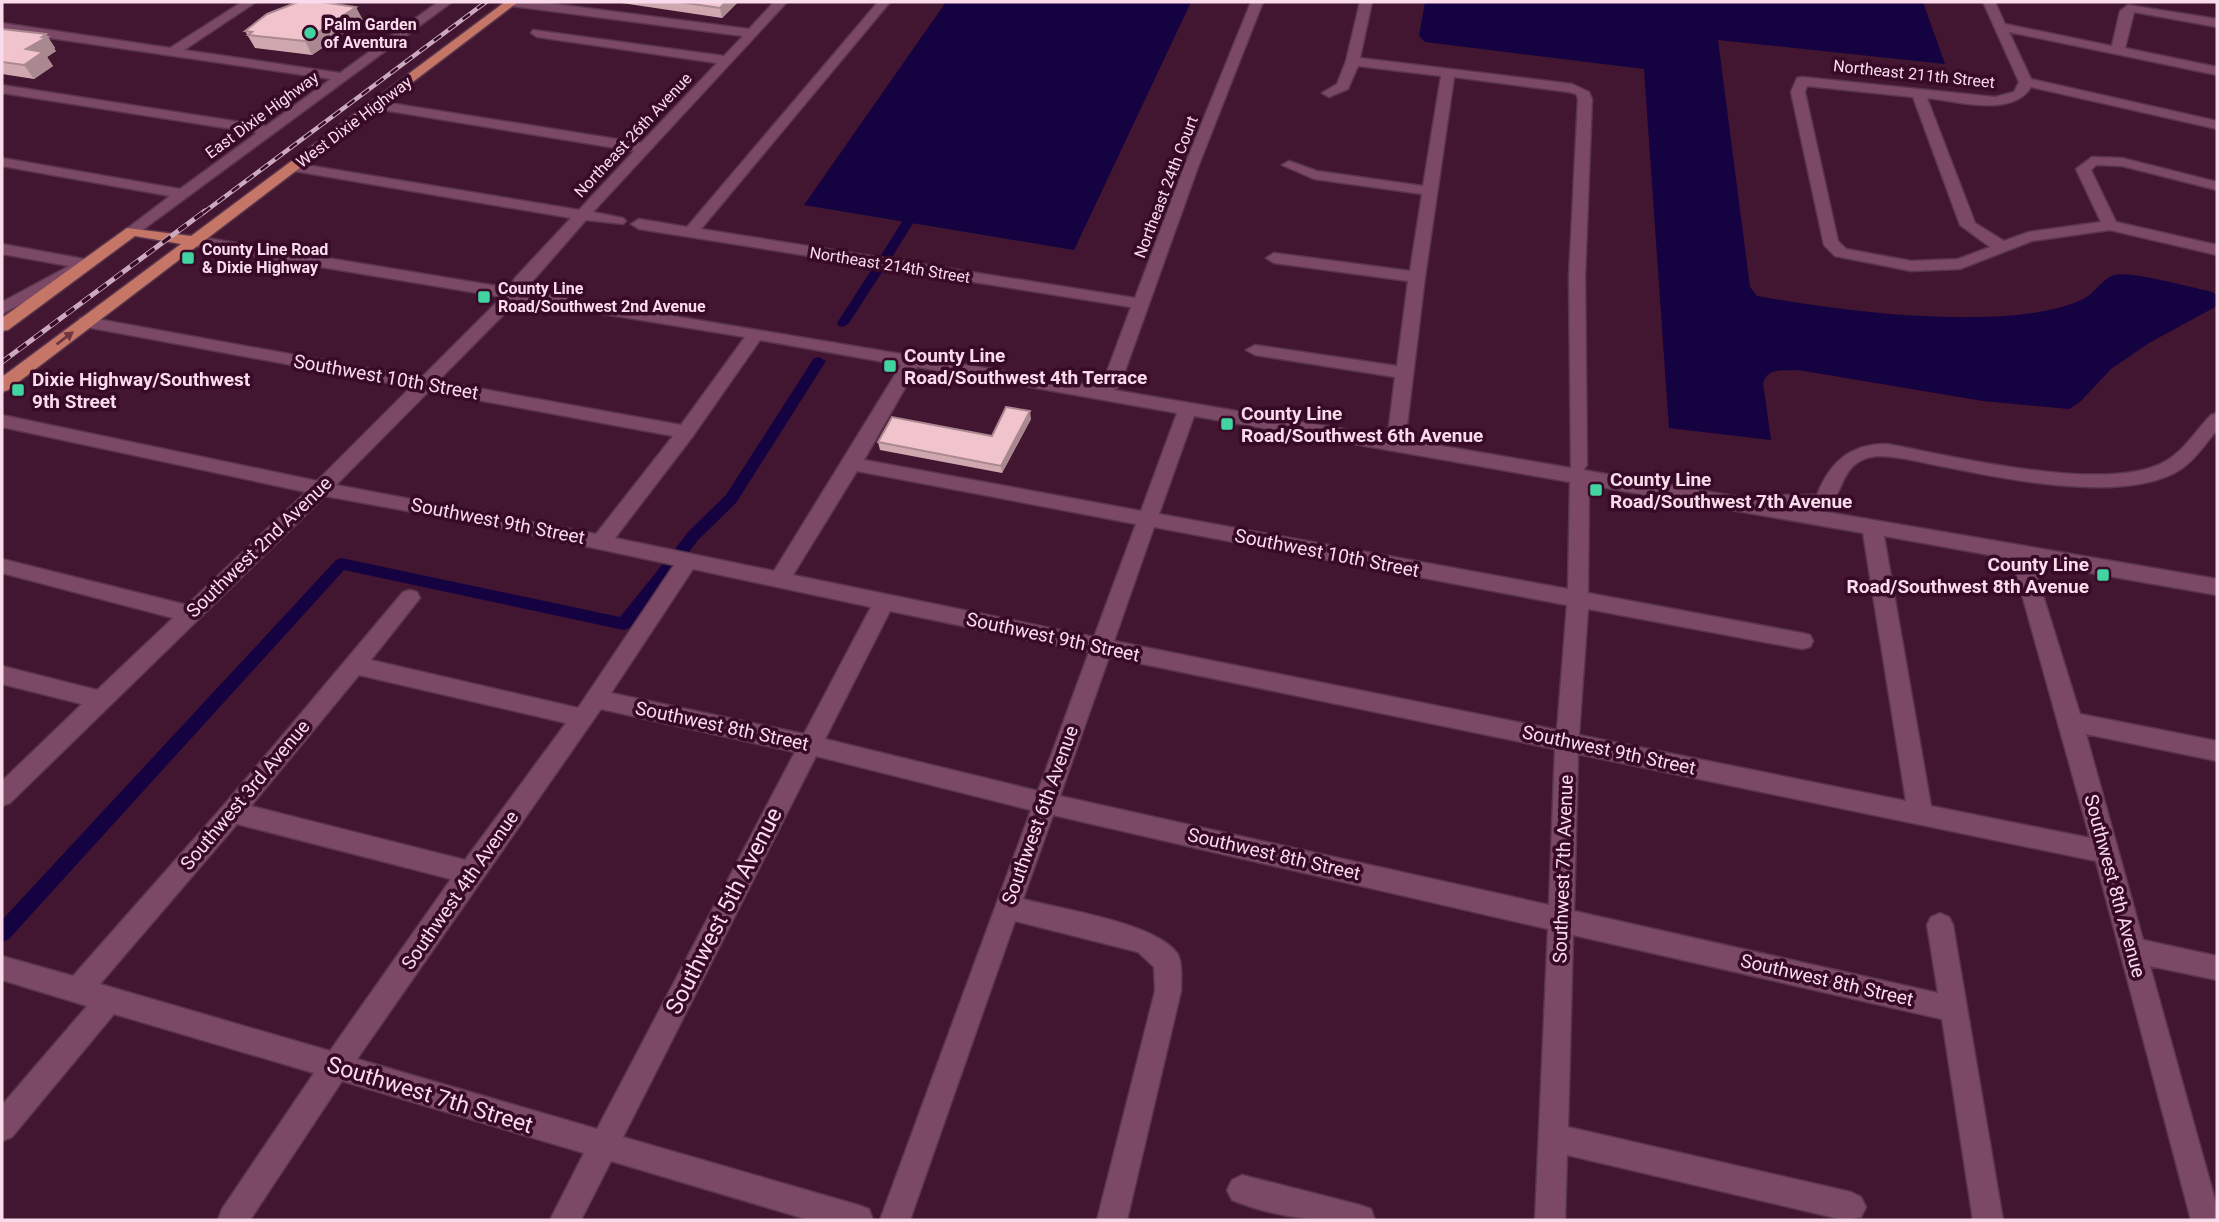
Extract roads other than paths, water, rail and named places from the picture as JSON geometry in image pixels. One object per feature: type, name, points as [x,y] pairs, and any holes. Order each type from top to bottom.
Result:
[{"type":"main road","name":"West Dixie Highway","points":[[2,386],[512,2]]},
{"type":"main road","points":[[2,326],[132,231],[194,241]]},
{"type":"street","points":[[172,52],[250,2]]},
{"type":"street","name":"East Dixie Highway","points":[[132,231],[446,2]]},
{"type":"street","points":[[512,2],[752,33]]},
{"type":"street","name":"Northeast 26th Avenue","points":[[514,294],[521,281],[781,2]]},
{"type":"street","points":[[691,232],[884,2]]},
{"type":"street","name":"Northeast 24th Court","points":[[1111,385],[1191,167],[1257,2]]},
{"type":"street","points":[[1329,93],[1343,86],[1353,61],[1366,2]]},
{"type":"street","points":[[1989,2],[2026,82],[2217,125]]},
{"type":"street","points":[[2118,49],[2126,11],[2132,8],[2217,23]]},
{"type":"street","points":[[2,27],[342,77]]},
{"type":"street","points":[[2002,27],[2217,71]]},
{"type":"street","points":[[537,33],[727,60]]},
{"type":"street","points":[[1353,61],[1447,73],[1397,434]]},
{"type":"street","name":"Southwest 7th Avenue","points":[[1447,73],[1572,88],[1582,92],[1585,99],[1577,276],[1578,600],[1567,742],[1550,1220]]},
{"type":"street","name":"Northeast 211th Street","points":[[2003,248],[1960,264],[1911,266],[1841,253],[1830,242],[1825,225],[1798,92],[1802,81],[1995,101],[2014,99],[2024,90],[2026,82]]},
{"type":"street","points":[[2,89],[268,131]]},
{"type":"street","points":[[1918,92],[1968,225],[2003,248],[2029,237],[2110,225],[2217,250]]},
{"type":"street","points":[[377,105],[644,148]]},
{"type":"street","points":[[2110,225],[2083,169],[2092,161],[2122,162],[2217,186]]},
{"type":"street","points":[[2,162],[185,194]]},
{"type":"street","points":[[1289,165],[1314,175],[1430,191]]},
{"type":"street","points":[[294,167],[618,221]]},
{"type":"street","name":"Northeast 214th Street","points":[[639,224],[1141,304]]},
{"type":"street","points":[[194,241],[756,334],[1187,410],[1579,471],[1818,503],[1824,500],[1832,481],[1857,452],[1870,449],[2049,477],[2098,481],[2137,478],[2173,466],[2217,419]]},
{"type":"street","points":[[2,249],[84,264]]},
{"type":"street","points":[[1274,258],[1417,277]]},
{"type":"street","points":[[2,309],[84,264]]},
{"type":"street","name":"Southwest 2nd Avenue","points":[[2,796],[321,489],[514,294]]},
{"type":"street","points":[[578,295],[1397,434],[1872,526],[2217,587]]},
{"type":"street","name":"Southwest 10th Street","points":[[86,322],[686,432]]},
{"type":"street","points":[[602,541],[686,432],[756,334]]},
{"type":"street","points":[[1255,350],[1405,373]]},
{"type":"street","points":[[780,579],[912,361]]},
{"type":"street","name":"Southwest 6th Avenue","points":[[895,1220],[1187,410]]},
{"type":"street","name":"Southwest 9th Street","points":[[2,421],[321,489],[602,541],[884,602],[2105,852]]},
{"type":"street","name":"Southwest 10th Street","points":[[852,464],[1802,641]]},
{"type":"street","points":[[1872,526],[1920,814]]},
{"type":"street","name":"Southwest 8th Avenue","points":[[2020,552],[2071,722],[2206,1220]]},
{"type":"street","name":"Southwest 4th Avenue","points":[[233,1220],[470,873],[590,708],[688,560]]},
{"type":"street","points":[[2,566],[190,614]]},
{"type":"street","name":"Southwest 3rd Avenue","points":[[78,990],[232,812],[410,598]]},
{"type":"street","name":"Southwest 5th Avenue","points":[[565,1220],[884,602]]},
{"type":"street","name":"Southwest 8th Street","points":[[355,665],[809,745],[1045,803],[1953,1009]]},
{"type":"street","points":[[2,675],[100,700]]},
{"type":"street","points":[[2071,722],[2217,751]]},
{"type":"street","points":[[232,812],[470,873]]},
{"type":"street","points":[[1007,907],[1145,942],[1167,961],[1168,991],[1112,1220]]},
{"type":"street","points":[[1940,925],[1988,1220]]},
{"type":"street","points":[[2132,950],[2217,968]]},
{"type":"street","name":"Southwest 7th Street","points":[[2,968],[858,1220]]},
{"type":"street","points":[[2,1128],[109,1000]]},
{"type":"street","points":[[1553,1138],[1851,1208]]},
{"type":"street","points":[[1242,1190],[1360,1220]]},
{"type":"waterway","points":[[886,257],[918,206]]},
{"type":"waterway","points":[[843,323],[876,272]]},
{"type":"waterway","points":[[680,553],[693,536],[731,499],[819,361]]},
{"type":"waterway","points":[[2,933],[341,564],[624,624],[671,564]]},
{"type":"railway","points":[[203,213],[486,2]]},
{"type":"railway","points":[[2,362],[205,211]]},
{"type":"place","name":"Palm Garden of Aventura","points":[[310,33]]},
{"type":"place","name":"County Line Road & Dixie Highway","points":[[188,258]]},
{"type":"place","name":"County Line Road/Southwest 2nd Avenue","points":[[484,297]]},
{"type":"place","name":"County Line Road/Southwest 4th Terrace","points":[[890,366]]},
{"type":"place","name":"Dixie Highway/Southwest 9th Street","points":[[18,390]]},
{"type":"place","name":"County Line Road/Southwest 6th Avenue","points":[[1227,424]]},
{"type":"place","name":"County Line Road/Southwest 7th Avenue","points":[[1596,490]]},
{"type":"place","name":"County Line Road/Southwest 8th Avenue","points":[[2103,575]]}]
